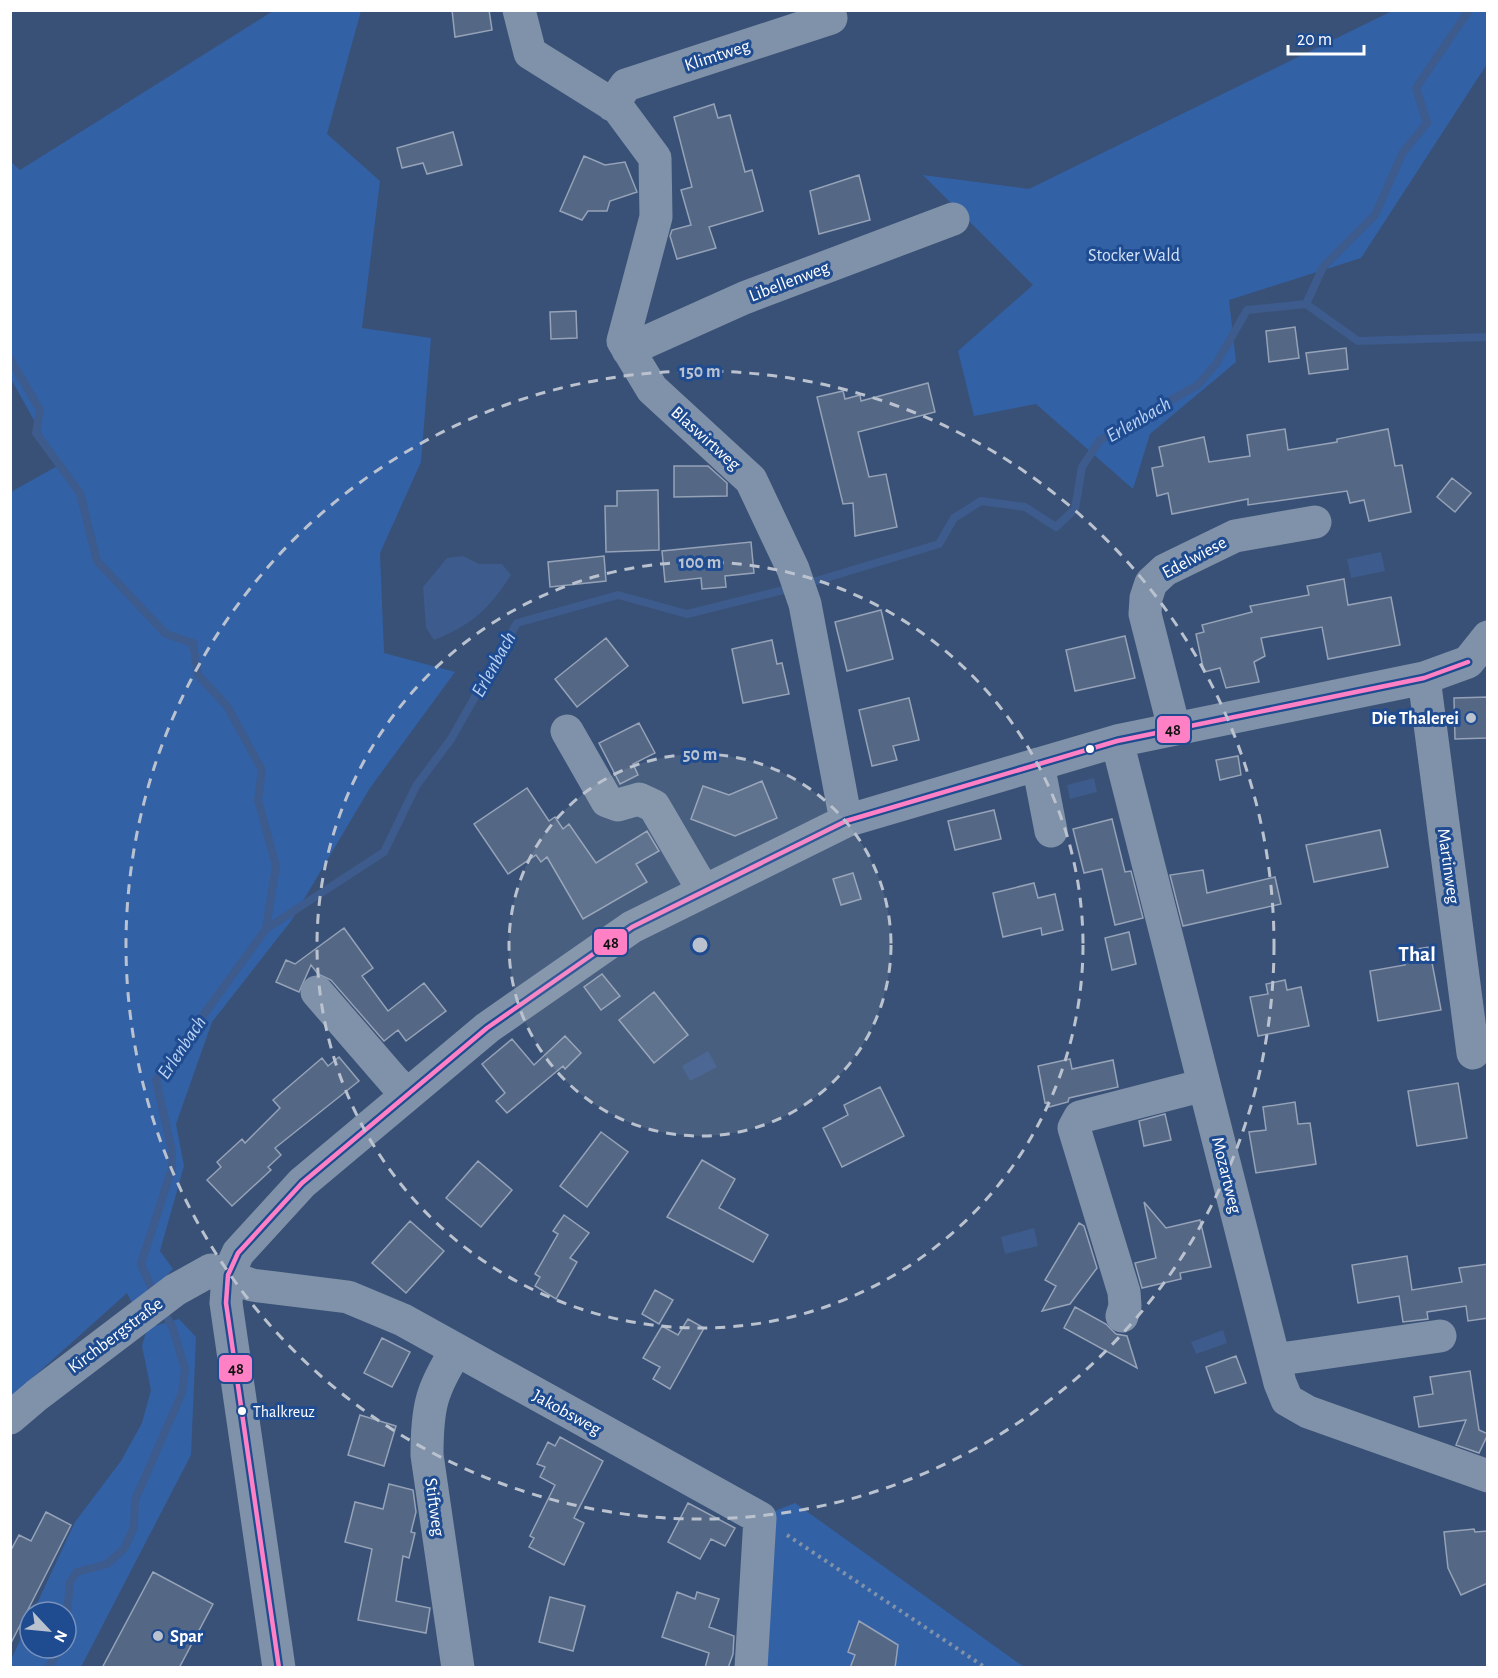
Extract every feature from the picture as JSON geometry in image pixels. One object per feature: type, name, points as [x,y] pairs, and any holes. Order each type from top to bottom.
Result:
[{"type":"street","points":[[519,10],[530,53],[618,108],[655,158],[657,217],[623,341],[628,350]]},
{"type":"street","name":"Klimtweg","points":[[612,105],[626,85],[831,18]]},
{"type":"street","name":"Libellenweg","points":[[628,350],[744,298],[953,219]]},
{"type":"street","name":"Blaswirtweg","points":[[628,350],[652,389],[752,480],[793,569],[806,604],[846,821]]},
{"type":"street","name":"Edelwiese","points":[[1174,728],[1145,614],[1146,598],[1151,583],[1165,570],[1235,536],[1315,522]]},
{"type":"street","points":[[279,1668],[226,1303],[228,1275],[238,1253],[254,1232],[302,1184],[408,1094],[487,1028],[632,927],[846,821],[1117,741],[1424,678],[1481,656]]},
{"type":"street","name":"Martinweg","points":[[1424,678],[1473,1053]]},
{"type":"street","points":[[567,731],[607,801],[618,805],[639,799],[654,806],[703,890]]},
{"type":"street","name":"Mozartweg","points":[[1117,741],[1274,1360],[1287,1400],[1296,1406],[1488,1476]]},
{"type":"street","points":[[1038,764],[1051,831]]},
{"type":"street","points":[[317,992],[408,1094]]},
{"type":"street","points":[[1122,1316],[1125,1306],[1124,1293],[1074,1128],[1080,1117],[1204,1085]]},
{"type":"street","name":"Kirchbergstraße","points":[[10,1418],[175,1290],[211,1270],[228,1275]]},
{"type":"street","name":"Jakobsweg","points":[[228,1275],[262,1287],[348,1298],[403,1320],[760,1518]]},
{"type":"street","points":[[1274,1360],[1440,1336]]},
{"type":"street","name":"Stiftweg","points":[[456,1351],[431,1398],[427,1455],[458,1668]]},
{"type":"street","points":[[751,1668],[760,1518]]},
{"type":"path","points":[[760,1518],[986,1668]]},
{"type":"green space","points":[[273,11],[361,11],[327,134],[380,181],[362,328],[431,338],[421,462],[380,553],[384,653],[455,672],[370,788],[291,921],[212,1022],[176,1124],[184,1166],[160,1251],[173,1269],[135,1309],[127,1293],[11,1397],[11,492],[59,465],[11,379],[10,161],[20,170]]},
{"type":"green space","name":"Stocker Wald","points":[[1392,11],[1487,11],[1487,64],[1361,258],[1229,300],[1236,362],[1150,434],[1133,489],[1036,404],[974,416],[958,351],[1033,285],[923,175],[1029,189]]},
{"type":"green space","points":[[179,1319],[196,1337],[191,1455],[81,1667],[11,1668],[11,1660],[18,1645],[18,1660],[78,1660],[78,1600],[39,1600],[75,1522],[121,1461],[142,1423],[151,1390],[142,1346],[147,1328]]},
{"type":"green space","points":[[795,1503],[1024,1667],[766,1668],[770,1513]]},
{"type":"shaded area","points":[[1381,552],[1385,571],[1351,578],[1347,559]]},
{"type":"shaded area","points":[[463,556],[479,564],[502,564],[511,575],[479,615],[434,640],[426,628],[423,587],[447,558]]},
{"type":"shaded area","points":[[1094,778],[1097,792],[1070,799],[1067,785]]},
{"type":"shaded area","points":[[708,1051],[717,1067],[690,1081],[682,1066]]},
{"type":"shaded area","points":[[1034,1228],[1038,1246],[1005,1254],[1001,1237]]},
{"type":"shaded area","points":[[1223,1330],[1227,1343],[1196,1354],[1191,1342]]},
{"type":"building","points":[[452,10],[489,10],[492,30],[455,37]]},
{"type":"building","points":[[714,104],[718,118],[730,115],[745,172],[752,170],[763,211],[709,227],[716,248],[677,259],[670,236],[672,230],[691,225],[681,190],[692,187],[674,117]]},
{"type":"building","points":[[453,132],[462,165],[427,174],[423,163],[402,168],[397,148]]},
{"type":"building","points":[[584,156],[605,165],[625,162],[637,192],[610,201],[607,211],[588,211],[582,220],[560,211]]},
{"type":"building","points":[[859,175],[870,220],[819,234],[810,191]]},
{"type":"building","points":[[576,311],[577,338],[551,339],[550,312]]},
{"type":"building","points":[[1295,327],[1299,358],[1269,362],[1266,331]]},
{"type":"building","points":[[1346,348],[1348,369],[1309,374],[1306,353]]},
{"type":"building","points":[[928,383],[935,412],[858,432],[869,477],[886,474],[897,527],[855,536],[853,503],[843,504],[817,397],[843,391],[845,399],[860,395],[861,401]]},
{"type":"building","points":[[1285,429],[1288,450],[1337,442],[1337,439],[1388,429],[1395,466],[1402,465],[1411,512],[1369,521],[1364,500],[1350,503],[1347,491],[1248,505],[1248,499],[1172,514],[1168,493],[1157,496],[1152,468],[1163,466],[1159,447],[1204,437],[1209,462],[1250,456],[1247,435]]},
{"type":"building","points":[[674,466],[708,466],[727,483],[727,496],[674,497]]},
{"type":"building","points":[[1452,478],[1471,493],[1455,512],[1437,497]]},
{"type":"building","points":[[658,490],[659,550],[606,552],[605,506],[617,506],[617,491]]},
{"type":"building","points":[[751,542],[754,573],[725,576],[726,587],[702,589],[701,578],[665,582],[662,551]]},
{"type":"building","points":[[604,556],[606,581],[550,587],[548,562]]},
{"type":"building","points":[[1344,579],[1348,605],[1391,597],[1400,645],[1328,659],[1322,627],[1261,638],[1265,656],[1254,662],[1259,682],[1226,688],[1220,668],[1204,672],[1196,634],[1204,632],[1202,625],[1252,612],[1250,606],[1309,595],[1307,586]]},
{"type":"building","points":[[881,610],[893,659],[847,671],[835,622]]},
{"type":"building","points":[[1125,636],[1135,678],[1075,691],[1066,650]]},
{"type":"building","points":[[606,638],[628,666],[577,707],[555,679]]},
{"type":"building","points":[[772,640],[777,664],[782,663],[789,694],[743,703],[732,649]]},
{"type":"building","name":"Die Thalerei","points":[[1488,697],[1488,738],[1455,739],[1454,698]]},
{"type":"building","points":[[909,698],[919,740],[893,746],[897,760],[872,766],[859,710]]},
{"type":"building","points":[[639,723],[655,753],[633,764],[638,775],[620,784],[599,743]]},
{"type":"building","points":[[1238,756],[1241,775],[1220,780],[1216,760]]},
{"type":"building","points":[[762,781],[777,818],[735,836],[691,819],[703,786],[729,795]]},
{"type":"building","points":[[527,788],[549,821],[555,817],[563,829],[569,824],[596,863],[647,831],[659,851],[636,864],[647,882],[583,919],[547,857],[541,862],[536,855],[508,874],[474,824]]},
{"type":"building","points":[[994,810],[1001,839],[955,850],[948,821]]},
{"type":"building","points":[[1112,819],[1125,872],[1131,871],[1143,918],[1115,925],[1102,869],[1084,873],[1073,829]]},
{"type":"building","points":[[1380,830],[1388,867],[1314,882],[1306,845]]},
{"type":"building","points":[[1203,870],[1207,893],[1275,877],[1281,904],[1183,926],[1170,875]]},
{"type":"building","points":[[853,873],[861,899],[841,905],[833,879]]},
{"type":"building","points":[[1034,883],[1038,898],[1055,894],[1063,930],[1042,935],[1041,928],[1003,937],[993,893]]},
{"type":"building","points":[[344,928],[373,968],[362,976],[388,1011],[424,983],[446,1011],[406,1041],[398,1030],[384,1041],[331,980],[318,974],[311,965],[299,992],[276,982],[286,960],[295,964]]},
{"type":"building","points":[[1129,932],[1136,964],[1112,970],[1105,938]]},
{"type":"building","points":[[1429,947],[1441,1010],[1378,1021],[1370,971],[1405,965],[1403,951]]},
{"type":"building","points":[[602,974],[620,996],[601,1010],[584,987]]},
{"type":"building","points":[[1285,980],[1287,990],[1301,987],[1309,1026],[1258,1036],[1250,997],[1268,994],[1266,984]]},
{"type":"building","points":[[654,992],[688,1035],[654,1063],[619,1020]]},
{"type":"building","points":[[565,1036],[581,1053],[565,1069],[563,1066],[507,1113],[496,1101],[505,1093],[482,1064],[512,1039],[534,1065]]},
{"type":"building","points":[[339,1057],[359,1081],[275,1148],[281,1155],[268,1167],[271,1170],[232,1206],[207,1180],[221,1167],[217,1162],[242,1139],[245,1143],[280,1108],[273,1100],[322,1058],[328,1066]]},
{"type":"building","points":[[1070,1059],[1072,1069],[1113,1060],[1118,1087],[1069,1098],[1068,1102],[1049,1107],[1048,1102],[1045,1103],[1038,1066]]},
{"type":"building","points":[[1458,1083],[1467,1138],[1417,1146],[1408,1091]]},
{"type":"building","points":[[880,1087],[904,1136],[842,1167],[823,1128],[848,1115],[844,1105]]},
{"type":"building","points":[[1295,1102],[1298,1124],[1310,1123],[1316,1164],[1256,1173],[1249,1132],[1266,1130],[1263,1107]]},
{"type":"building","points":[[1165,1114],[1171,1140],[1144,1146],[1139,1121]]},
{"type":"building","points":[[601,1132],[628,1152],[587,1207],[560,1186]]},
{"type":"building","points":[[702,1160],[735,1179],[719,1208],[768,1235],[753,1262],[667,1217]]},
{"type":"building","points":[[478,1161],[512,1190],[481,1227],[446,1198]]},
{"type":"building","points":[[1144,1202],[1166,1228],[1200,1220],[1211,1267],[1180,1273],[1181,1279],[1142,1288],[1135,1263],[1156,1258]]},
{"type":"building","points":[[564,1215],[589,1233],[570,1258],[577,1262],[556,1299],[535,1286],[540,1277],[535,1274],[558,1234],[553,1231]]},
{"type":"building","points":[[410,1221],[444,1251],[406,1293],[372,1263]]},
{"type":"building","points":[[1079,1223],[1084,1226],[1097,1268],[1070,1304],[1042,1311],[1056,1286],[1045,1280]]},
{"type":"building","points":[[1407,1256],[1412,1290],[1462,1282],[1459,1268],[1488,1264],[1488,1318],[1468,1321],[1466,1306],[1427,1312],[1428,1319],[1403,1322],[1399,1296],[1358,1303],[1352,1265]]},
{"type":"building","points":[[655,1290],[673,1300],[659,1324],[642,1314]]},
{"type":"building","points":[[1075,1307],[1106,1324],[1116,1334],[1127,1336],[1137,1368],[1064,1328]]},
{"type":"building","points":[[688,1319],[704,1328],[670,1389],[653,1379],[660,1367],[643,1358],[662,1326],[678,1335]]},
{"type":"building","points":[[382,1338],[410,1352],[392,1387],[364,1373]]},
{"type":"building","points":[[1236,1356],[1246,1383],[1215,1393],[1206,1367]]},
{"type":"building","points":[[1470,1371],[1479,1430],[1488,1434],[1479,1453],[1456,1445],[1466,1420],[1419,1427],[1414,1397],[1433,1394],[1430,1377]]},
{"type":"building","points":[[360,1415],[396,1426],[384,1466],[348,1455]]},
{"type":"building","points":[[560,1437],[603,1461],[574,1518],[584,1523],[564,1565],[529,1547],[534,1538],[530,1536],[555,1485],[540,1477],[545,1467],[537,1464],[548,1442],[555,1446]]},
{"type":"building","points":[[389,1484],[413,1490],[416,1512],[411,1532],[415,1533],[409,1558],[403,1556],[396,1601],[430,1608],[426,1633],[358,1620],[372,1549],[345,1542],[355,1502],[383,1509]]},
{"type":"building","points":[[688,1503],[735,1528],[725,1546],[711,1539],[700,1559],[668,1542]]},
{"type":"building","points":[[46,1512],[71,1525],[33,1600],[18,1600],[18,1629],[10,1645],[10,1552],[19,1535],[31,1541]]},
{"type":"building","points":[[1474,1529],[1475,1532],[1488,1531],[1488,1583],[1461,1595],[1448,1568],[1444,1532]]},
{"type":"building","name":"Spar","points":[[153,1572],[213,1604],[179,1668],[102,1668]]},
{"type":"building","points":[[677,1592],[695,1599],[697,1592],[719,1599],[709,1627],[734,1636],[733,1654],[728,1668],[705,1668],[709,1653],[662,1637]]},
{"type":"building","points":[[550,1597],[585,1606],[573,1651],[539,1642]]},
{"type":"building","points":[[859,1621],[898,1645],[895,1668],[850,1668],[855,1655],[848,1652]]},
{"type":"waterway","points":[[1306,304],[1323,267],[1375,215],[1403,152],[1427,123],[1416,88],[1469,10]]},
{"type":"waterway","name":"Erlenbach","points":[[806,584],[939,544],[954,518],[981,501],[1025,507],[1056,527],[1075,509],[1082,467],[1100,440],[1198,385],[1216,364],[1247,310],[1306,304],[1358,341],[1488,337]]},
{"type":"waterway","points":[[10,359],[40,410],[36,433],[80,493],[97,561],[166,634],[193,643],[198,675],[227,706],[262,770],[258,800],[276,866],[266,929]]},
{"type":"waterway","name":"Erlenbach","points":[[155,1296],[141,1264],[172,1168],[172,1151],[156,1080],[266,929],[384,852],[416,786],[451,739],[517,623],[618,595],[687,614],[792,588]]},
{"type":"waterway","name":"Erlenbach","points":[[68,1600],[70,1582],[77,1572],[107,1564],[124,1549],[134,1527],[135,1500],[182,1393],[185,1369],[172,1326],[162,1309]]},
{"type":"waterway","name":"Erlenbach","points":[[48,1668],[53,1660]]},
{"type":"transit line","name":"48","points":[[279,1668],[226,1303],[228,1275],[238,1253],[302,1183],[487,1028],[632,927],[846,821],[1117,741],[1424,678],[1468,662]]},
{"type":"place","name":"Die Thalerei","points":[[1471,718]]},
{"type":"place","name":"Thalkreuz","points":[[242,1411]]},
{"type":"place","name":"Spar","points":[[158,1636]]},
{"type":"district","name":"Thal","points":[[1417,954]]}]
